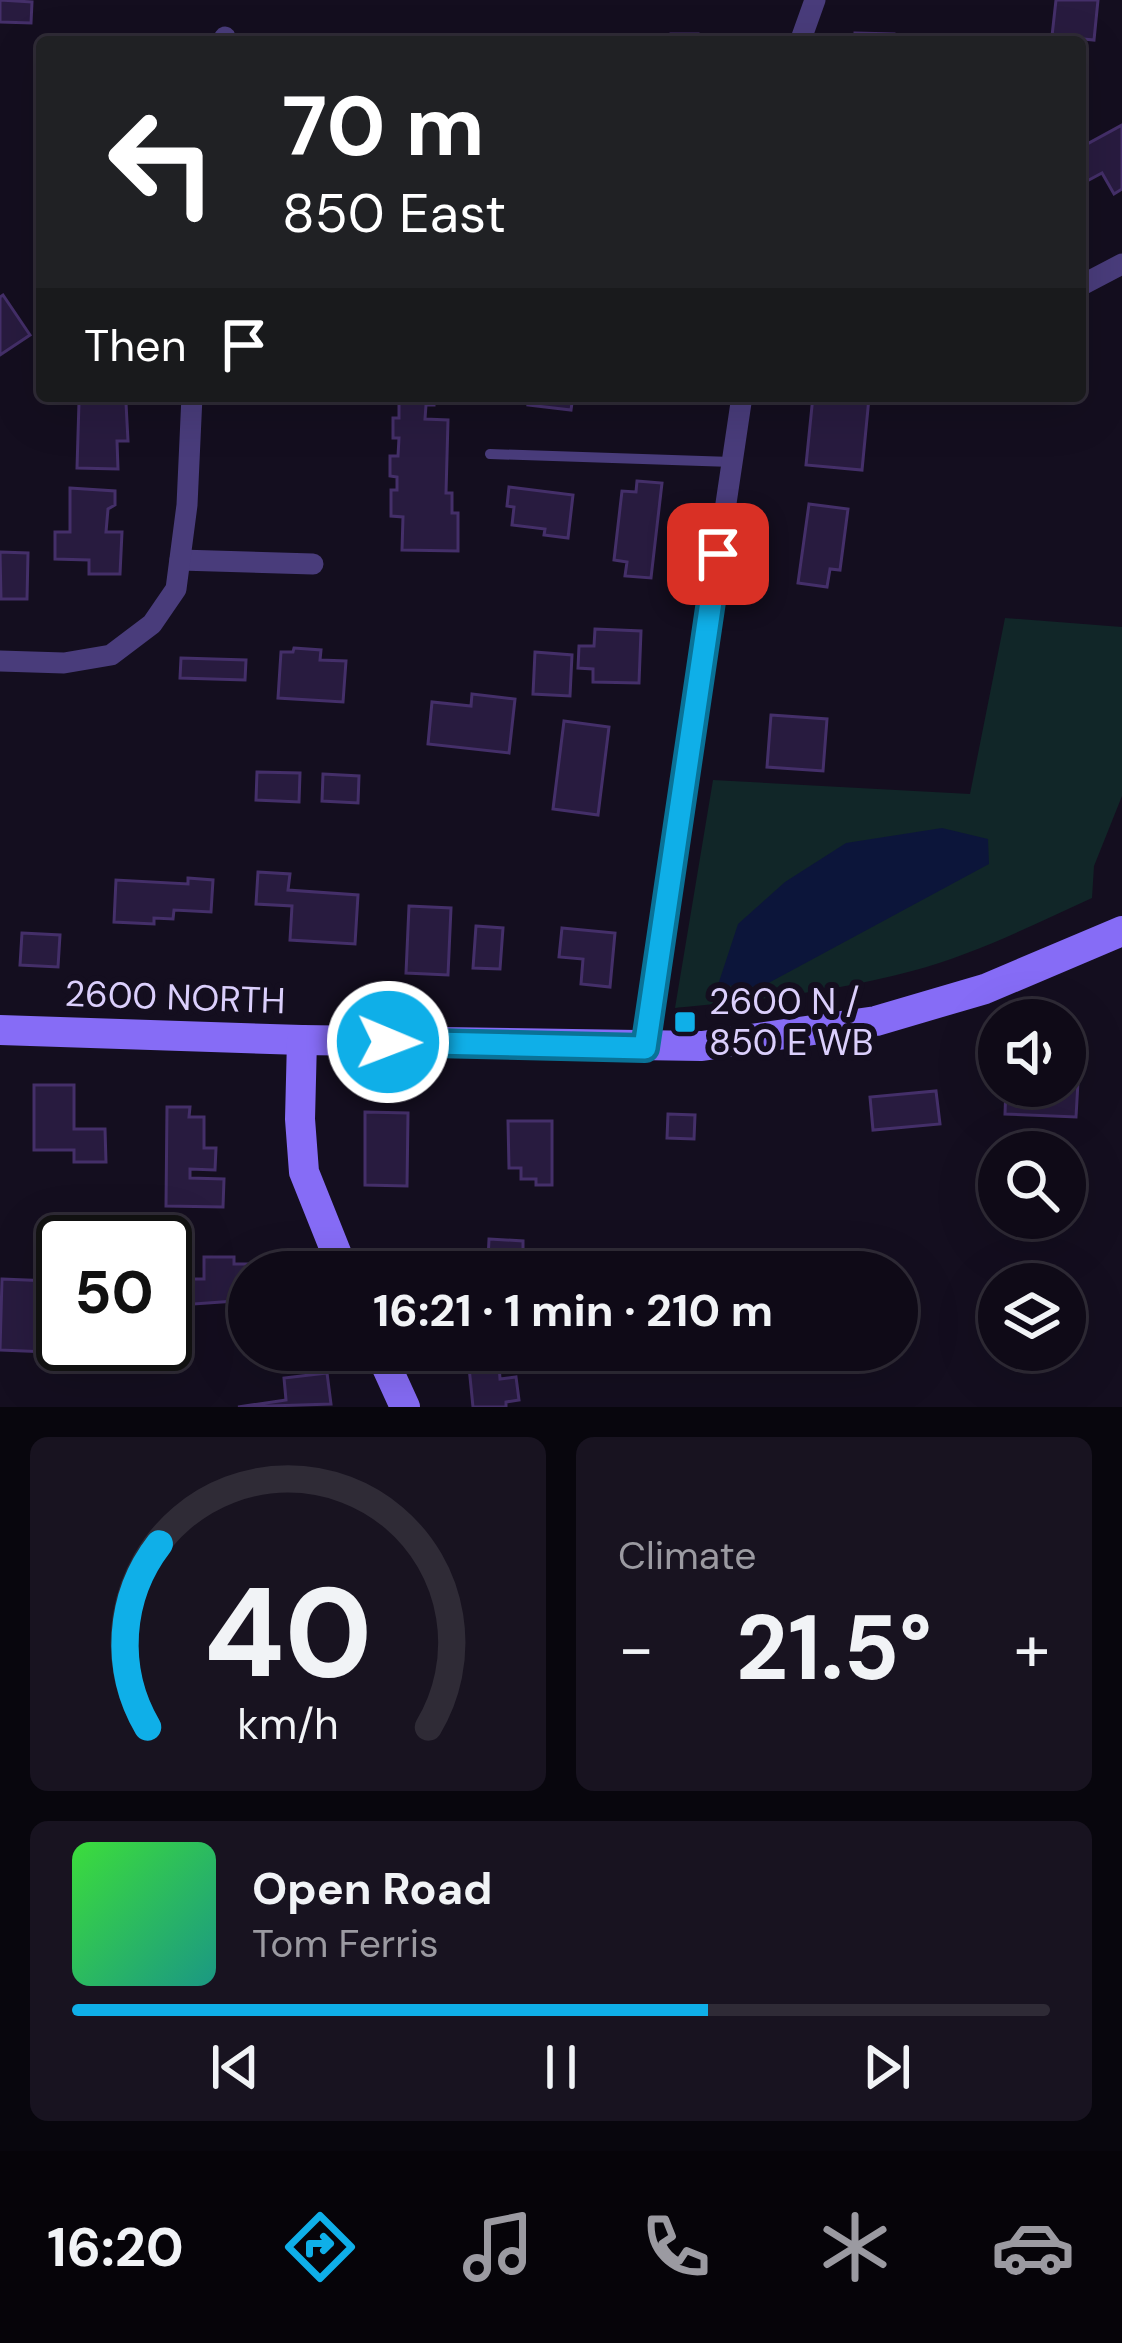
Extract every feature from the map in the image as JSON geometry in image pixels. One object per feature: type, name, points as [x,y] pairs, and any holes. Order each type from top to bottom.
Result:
[{"type":"main road","name":"2600 NORTH","points":[[0,1030],[645,1048],[784,1036],[876,1021],[985,988],[1122,931]]},
{"type":"main road","points":[[302,1040],[304,1172],[336,1251]]},
{"type":"main road","points":[[389,1371],[405,1407]]},
{"type":"street","points":[[802,36],[815,0]]},
{"type":"street","points":[[1086,283],[1122,264]]},
{"type":"street","points":[[0,661],[64,663],[111,656],[152,624],[176,589],[188,506],[192,402]]},
{"type":"street","points":[[645,1048],[741,402]]},
{"type":"street","points":[[180,560],[314,564]]},
{"type":"lane","points":[[490,454],[732,462]]},
{"type":"green space","points":[[1005,618],[1122,627],[1122,796],[1094,866],[1092,898],[981,948],[912,971],[824,990],[675,1008],[713,780],[970,794]]},
{"type":"water","points":[[942,828],[988,839],[989,864],[761,987],[718,985],[738,924],[785,882],[846,843]]},
{"type":"building","points":[[0,0],[32,2],[31,23],[0,22]]},
{"type":"building","points":[[1056,0],[1098,0],[1094,40],[1052,36]]},
{"type":"building","points":[[855,33],[894,34],[894,36]]},
{"type":"building","points":[[1122,125],[1122,189],[1114,194],[1102,173],[1087,181],[1086,145]]},
{"type":"building","points":[[0,297],[30,335],[0,355]]},
{"type":"building","points":[[79,402],[126,403],[128,441],[117,441],[118,469],[77,468]]},
{"type":"building","points":[[399,402],[434,402],[426,405],[425,419],[448,420],[446,493],[452,493],[452,513],[458,513],[458,551],[402,550],[403,517],[391,516],[391,490],[397,490],[397,477],[390,476],[390,456],[398,456],[399,438],[393,438],[393,418],[399,418]]},
{"type":"building","points":[[529,402],[572,402],[571,410]]},
{"type":"building","points":[[812,402],[869,402],[862,470],[806,465]]},
{"type":"building","points":[[637,481],[662,483],[651,578],[625,576],[627,562],[614,560],[622,491],[636,492]]},
{"type":"building","points":[[509,487],[573,495],[568,538],[512,525]]},
{"type":"building","points":[[70,488],[115,491],[106,532],[122,532],[120,574],[89,574],[89,560],[55,559],[55,532],[70,532]]},
{"type":"building","points":[[809,504],[848,509],[840,570],[830,569],[827,587],[798,583]]},
{"type":"building","points":[[0,552],[28,553],[27,599],[1,599]]},
{"type":"building","points":[[595,629],[641,631],[639,683],[593,682],[593,669],[578,668],[579,646],[594,646]]},
{"type":"building","points":[[321,650],[320,660],[346,661],[343,702],[278,698],[281,652]]},
{"type":"building","points":[[535,652],[572,655],[570,696],[533,694]]},
{"type":"building","points":[[181,658],[246,660],[245,680],[180,678]]},
{"type":"building","points":[[472,694],[515,699],[509,753],[428,744],[432,702],[471,706]]},
{"type":"building","points":[[771,715],[827,719],[823,771],[767,767]]},
{"type":"building","points":[[564,721],[609,727],[598,815],[553,809]]},
{"type":"building","points":[[257,772],[300,773],[299,802],[256,800]]},
{"type":"building","points":[[323,774],[359,776],[358,803],[322,801]]},
{"type":"building","points":[[258,872],[290,874],[288,890],[358,895],[355,944],[290,940],[292,906],[256,904]]},
{"type":"building","points":[[188,878],[213,880],[211,912],[174,910],[173,919],[154,918],[154,924],[114,922],[116,880],[188,884]]},
{"type":"building","points":[[409,906],[451,908],[448,975],[406,973]]},
{"type":"building","points":[[476,926],[503,928],[500,969],[473,968]]},
{"type":"building","points":[[562,928],[615,933],[610,987],[581,984],[583,959],[559,957]]},
{"type":"building","points":[[22,933],[60,935],[58,967],[20,965]]},
{"type":"building","points":[[34,1085],[74,1085],[74,1129],[105,1129],[106,1162],[74,1162],[74,1150],[34,1150]]},
{"type":"building","points":[[936,1091],[940,1124],[873,1130],[870,1097]]},
{"type":"building","points":[[167,1107],[190,1107],[189,1117],[204,1117],[204,1148],[216,1148],[215,1170],[190,1169],[190,1178],[224,1179],[223,1207],[166,1206]]},
{"type":"building","points":[[1005,1107],[1077,1107],[1076,1117],[1005,1114]]},
{"type":"building","points":[[365,1112],[408,1113],[407,1186],[365,1185]]},
{"type":"building","points":[[668,1114],[695,1115],[694,1139],[667,1138]]},
{"type":"building","points":[[508,1121],[552,1121],[552,1185],[536,1185],[536,1179],[521,1179],[521,1168],[509,1168]]},
{"type":"building","points":[[489,1239],[523,1241],[523,1251],[488,1251]]},
{"type":"building","points":[[204,1257],[228,1257],[228,1302],[192,1304],[192,1279],[204,1279]]},
{"type":"building","points":[[2,1279],[36,1280],[36,1352],[0,1350]]},
{"type":"building","points":[[469,1371],[499,1371],[500,1379],[516,1377],[519,1400],[506,1402],[506,1407],[473,1407]]},
{"type":"building","points":[[327,1373],[331,1404],[238,1407],[286,1400],[284,1378]]},
{"type":"place","name":"2600 N / 850 E WB","points":[[685,1022]]},
{"type":"route","points":[[388,1042],[645,1048],[718,554]]}]
